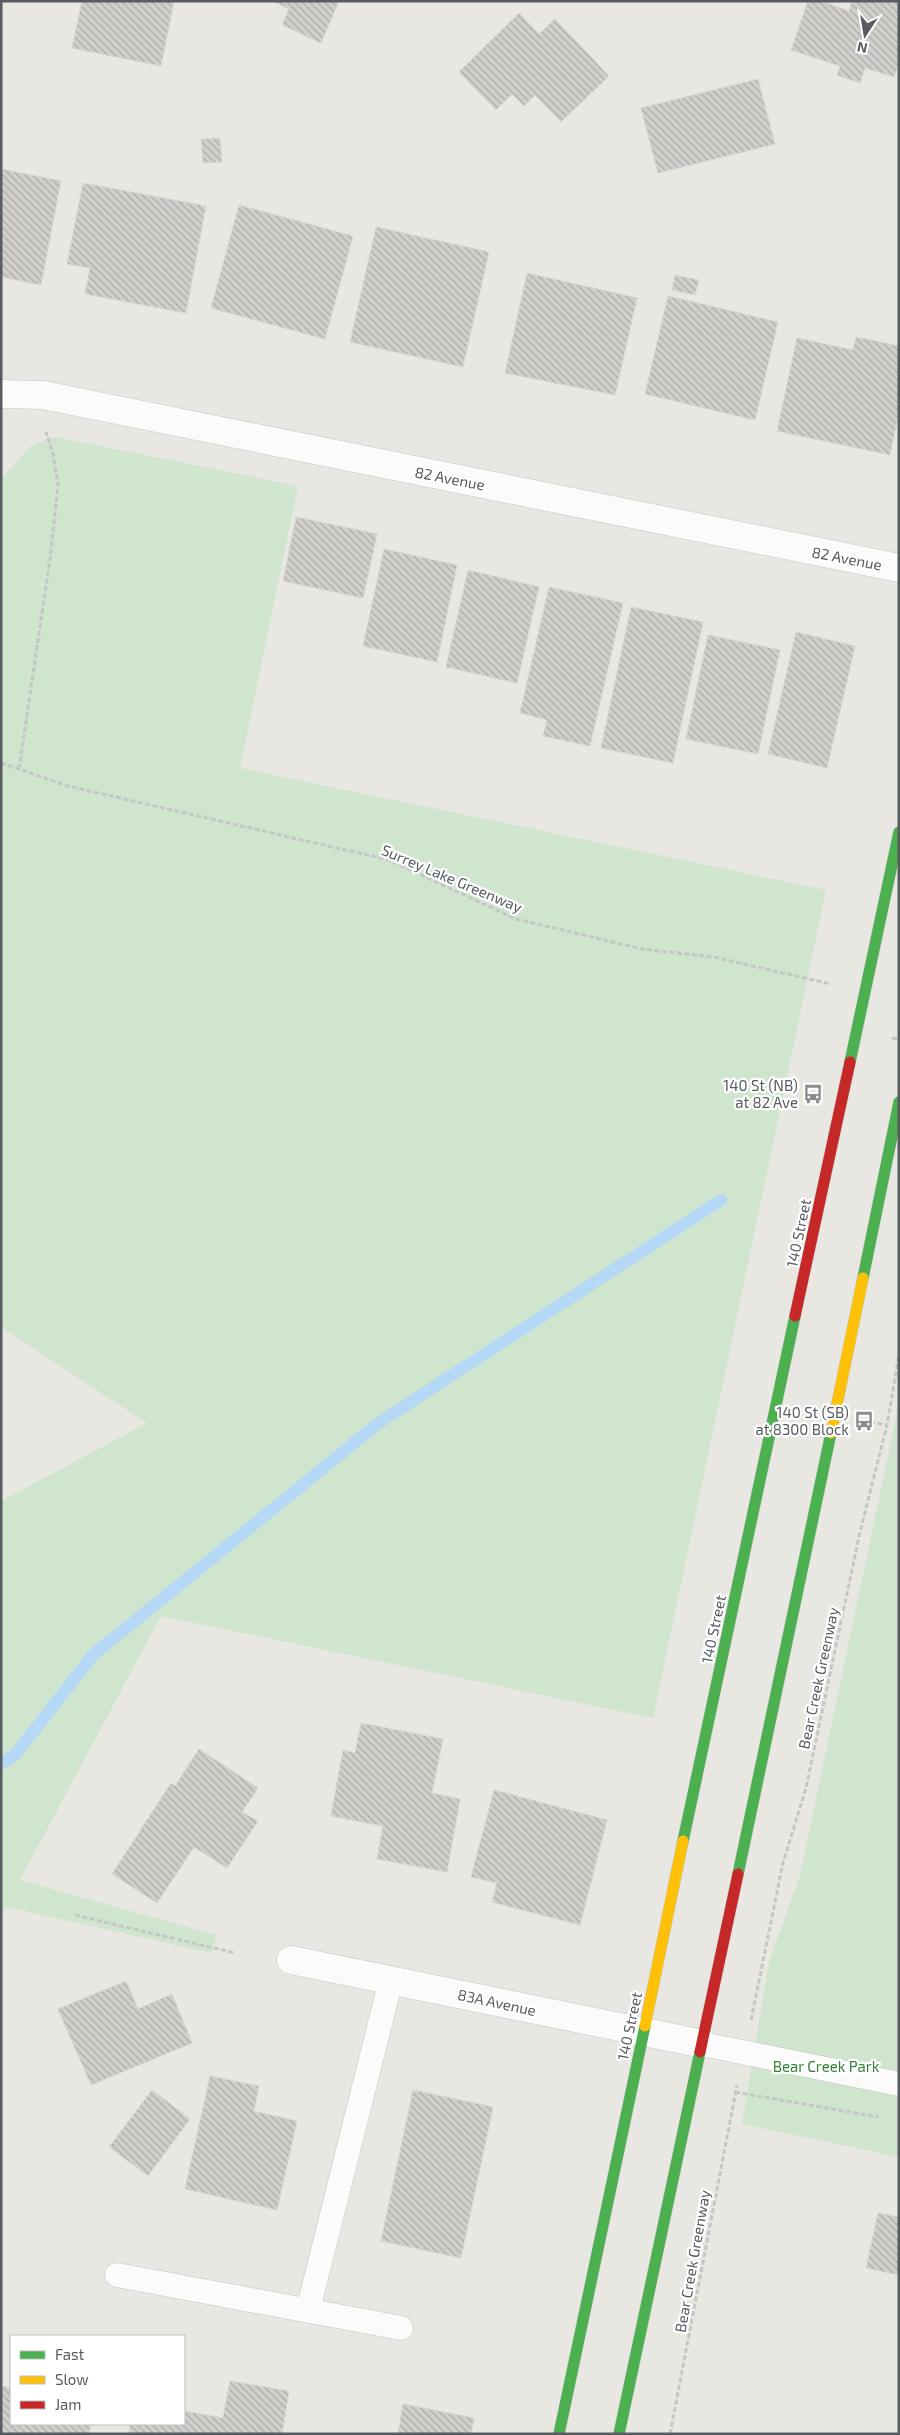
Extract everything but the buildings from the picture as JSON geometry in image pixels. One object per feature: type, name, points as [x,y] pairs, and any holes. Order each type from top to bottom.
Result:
[{"type":"main road","name":"140 Street","points":[[559,2434],[899,832]]},
{"type":"main road","points":[[619,2434],[817,1505],[899,1102]]},
{"type":"street","name":"82 Avenue","points":[[1,394],[43,395],[899,568]]},
{"type":"street","name":"83A Avenue","points":[[291,1960],[703,2044]]},
{"type":"lane","points":[[308,2310],[391,1980]]},
{"type":"lane","points":[[703,2044],[899,2084]]},
{"type":"lane","points":[[117,2274],[401,2328]]},
{"type":"path","points":[[19,769],[50,558],[58,485],[54,454],[46,434],[46,425]]},
{"type":"path","name":"Surrey Lake Greenway","points":[[1,763],[68,786],[389,860],[516,919],[642,949],[714,957],[838,986]]},
{"type":"path","name":"Bear Creek Greenway","points":[[754,2005],[783,1863],[806,1788],[860,1532],[887,1425],[899,1355]]},
{"type":"path","points":[[864,1421],[887,1425]]},
{"type":"path","points":[[75,1915],[235,1953]]},
{"type":"path","name":"Bear Creek Greenway","points":[[670,2434],[735,2092],[880,2117]]},
{"type":"green space","points":[[55,437],[298,486],[240,768],[826,890],[653,1718],[161,1616],[20,1880],[216,1935],[212,1953],[6,1907],[1,1916],[1,1501],[147,1423],[1,1327],[1,479],[31,446]]},
{"type":"green space","name":"Bear Creek Park","points":[[899,1403],[899,2157],[742,2124],[769,1962],[800,1875]]},
{"type":"waterway","points":[[1,1764],[15,1755],[93,1655],[380,1422],[721,1200]]},
{"type":"traffic: fast","points":[[850,1062],[899,832]]},
{"type":"traffic: fast","points":[[863,1278],[899,1102]]},
{"type":"traffic: fast","points":[[683,1841],[795,1316]]},
{"type":"traffic: fast","points":[[738,1874],[831,1433]]},
{"type":"traffic: fast","points":[[559,2434],[645,2026]]},
{"type":"traffic: fast","points":[[619,2434],[700,2052]]},
{"type":"traffic: slow","points":[[831,1433],[863,1278]]},
{"type":"traffic: slow","points":[[645,2026],[683,1841]]},
{"type":"traffic: jam","points":[[795,1316],[850,1062]]},
{"type":"traffic: jam","points":[[700,2052],[738,1874]]},
{"type":"place","name":"140 St (NB) at 82 Ave","points":[[813,1094]]},
{"type":"place","name":"140 St (SB) at 8300 Block","points":[[864,1421]]}]
